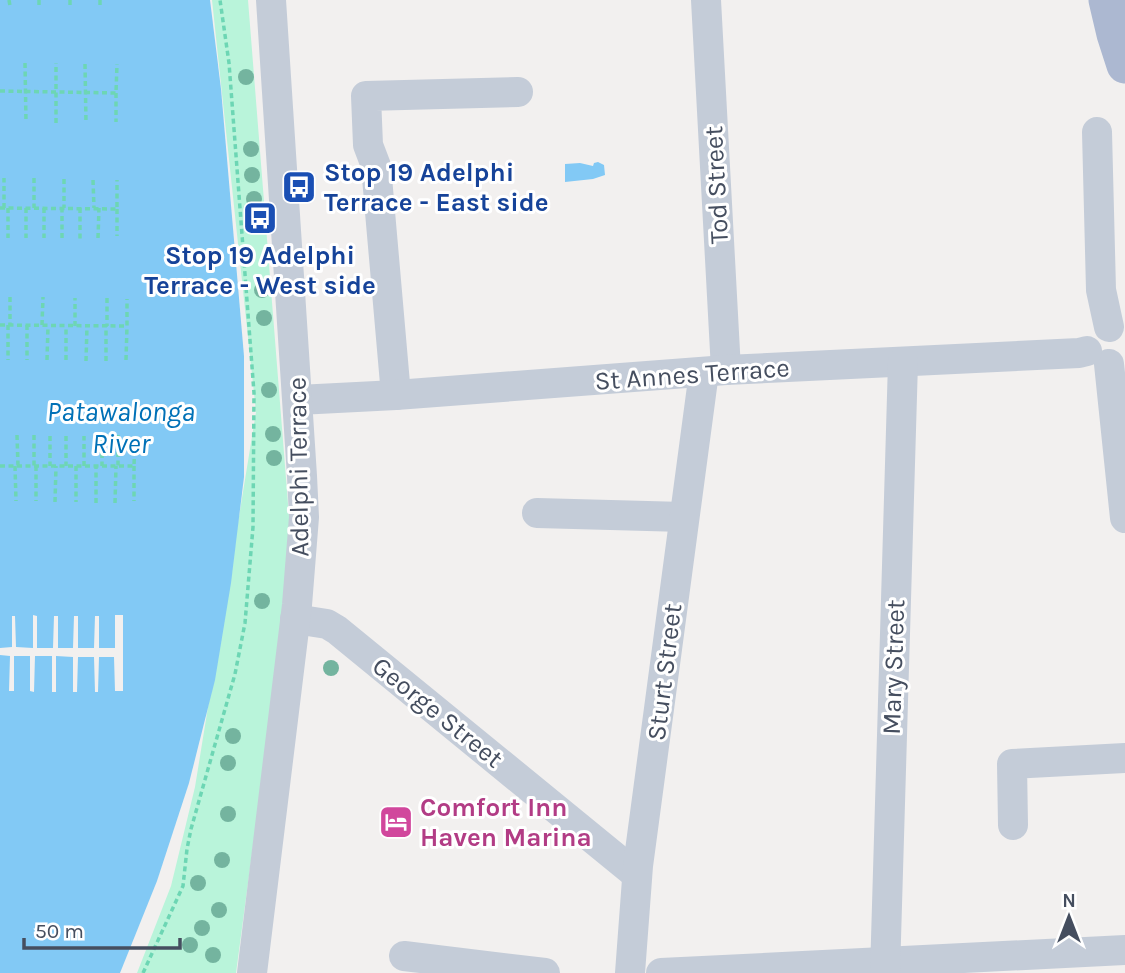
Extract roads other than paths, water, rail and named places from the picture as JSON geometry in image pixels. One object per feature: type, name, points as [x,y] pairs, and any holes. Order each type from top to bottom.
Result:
[{"type":"main road","points":[[1107,0],[1125,65]]},
{"type":"street","name":"Adelphi Terrace","points":[[252,973],[295,620],[304,517],[271,0]]},
{"type":"street","name":"Tod Street","points":[[706,0],[715,371]]},
{"type":"street","points":[[396,395],[376,166],[368,145],[366,96],[518,92]]},
{"type":"street","points":[[1097,132],[1101,290],[1124,346],[1117,360],[1098,357],[1125,518]]},
{"type":"street","name":"St Annes Terrace","points":[[298,400],[715,371],[1079,353],[1098,357]]},
{"type":"street","name":"Mary Street","points":[[884,967],[903,362]]},
{"type":"street","name":"Sturt Street","points":[[630,973],[637,876],[684,517],[715,371]]},
{"type":"street","points":[[537,513],[684,517]]},
{"type":"street","name":"George Street","points":[[295,620],[327,624],[337,631],[637,876]]},
{"type":"street","points":[[1013,825],[1012,764],[1125,758]]},
{"type":"street","points":[[661,973],[884,967],[1125,950]]},
{"type":"street","points":[[404,956],[545,973]]},
{"type":"water","name":"Patawalonga River","points":[[0,0],[210,0],[221,89],[244,356],[244,477],[231,583],[215,680],[189,783],[157,881],[120,973],[0,973]]},
{"type":"water","points":[[598,162],[604,165],[605,175],[565,182],[565,164],[593,166]]},
{"type":"place","name":"Stop 19 Adelphi Terrace - East side","points":[[299,187]]},
{"type":"place","name":"Stop 19 Adelphi Terrace - West side","points":[[260,218]]},
{"type":"place","name":"Comfort Inn Haven Marina","points":[[396,822]]}]
